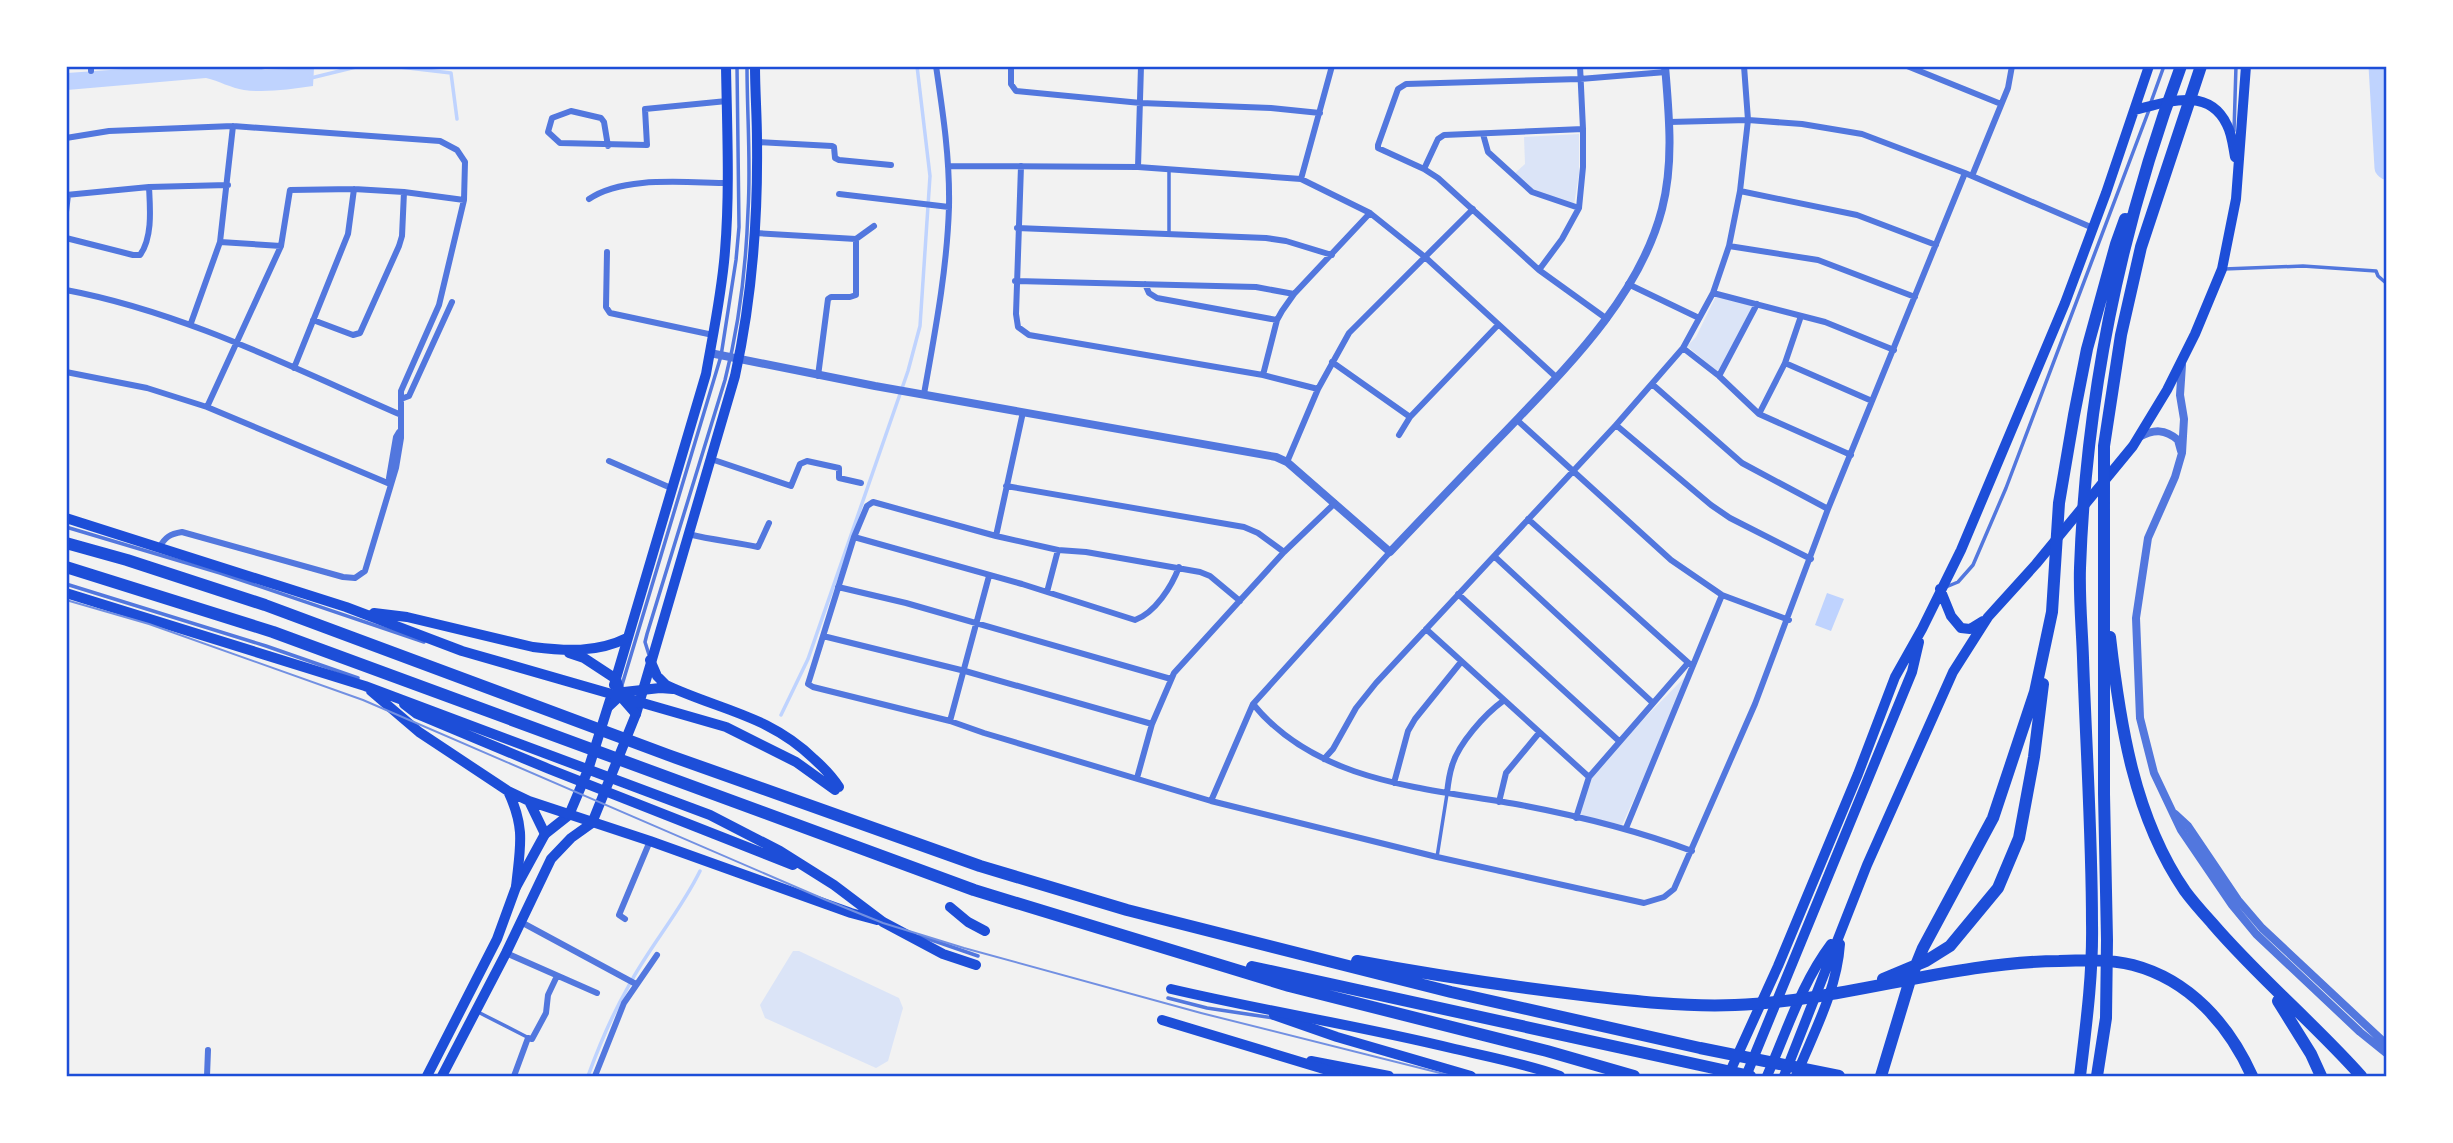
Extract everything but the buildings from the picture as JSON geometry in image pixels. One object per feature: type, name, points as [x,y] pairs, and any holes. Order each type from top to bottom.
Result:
[{"type":"highway","points":[[1728,1076],[1778,966],[1858,774],[1895,677],[1961,550],[2065,303],[2149,66]]},
{"type":"highway","points":[[2080,1076],[2088,1017],[2092,925],[2080,571],[2083,513],[2099,370],[2111,306],[2130,225],[2181,66]]},
{"type":"highway","points":[[2097,1076],[2106,1018],[2108,940],[2104,446],[2121,335],[2141,247],[2201,66]]},
{"type":"highway","points":[[1784,1076],[1867,865],[1953,672],[1988,617],[2036,564],[2138,438],[2184,355],[2222,269],[2236,199],[2246,66]]},
{"type":"highway","points":[[2135,110],[2185,98],[2216,109],[2227,125],[2238,170]]},
{"type":"highway","points":[[1850,991],[1926,961],[1950,946],[1998,888],[2019,838],[2034,757],[2052,614],[2059,503],[2087,349],[2116,244],[2150,164]]},
{"type":"highway","points":[[66,518],[364,613],[462,651],[726,727],[812,772],[837,789],[830,774],[800,745],[739,711],[666,685],[656,676],[650,660]]},
{"type":"highway","points":[[66,543],[265,605],[668,755],[980,866],[1243,941],[1461,994],[1833,1075]]},
{"type":"highway","points":[[2103,558],[2112,652],[2129,758],[2155,836],[2184,890],[2259,975],[2336,1048],[2361,1076]]},
{"type":"highway","points":[[66,566],[273,632],[974,890],[1289,986],[1547,1051],[1634,1076]]},
{"type":"highway","points":[[1941,589],[1951,616],[1961,628],[1970,629],[1988,617]]},
{"type":"highway","points":[[66,593],[365,686],[643,788],[741,830],[818,875],[883,922],[943,954],[977,961]]},
{"type":"highway","points":[[364,613],[407,617],[584,658],[616,679],[620,694],[636,713]]},
{"type":"highway","points":[[1881,1076],[1910,980],[1923,948],[1993,818],[2035,692],[2052,614]]},
{"type":"highway","points":[[1173,950],[1748,1076],[1912,672],[1922,629]]},
{"type":"highway","points":[[553,649],[595,649],[627,638]]},
{"type":"highway","points":[[365,686],[419,732],[508,791],[528,801],[650,841],[851,914],[883,922]]},
{"type":"highway","points":[[609,706],[620,694],[643,690],[676,690]]},
{"type":"highway","points":[[394,697],[417,714],[548,769],[818,875]]},
{"type":"highway","points":[[508,791],[520,820],[516,887]]},
{"type":"highway","points":[[528,801],[545,834]]},
{"type":"highway","points":[[950,907],[984,933]]},
{"type":"highway","points":[[1767,1076],[1806,984],[1841,931]]},
{"type":"highway","points":[[1796,1076],[1834,979],[1841,931]]},
{"type":"highway","points":[[1243,941],[1526,988],[1624,1000],[1733,1005],[1788,1002],[2017,961],[2091,960],[2134,966],[2186,991],[2211,1011],[2230,1034],[2252,1076]]},
{"type":"highway","points":[[2259,975],[2289,1016],[2321,1076]]},
{"type":"highway","points":[[1170,994],[1351,1024],[1560,1076]]},
{"type":"highway","points":[[1163,1018],[1348,1076]]},
{"type":"main road","points":[[427,1076],[497,939],[516,887],[545,834],[569,815],[588,770],[609,706],[710,353],[725,253],[729,183],[726,66]]},
{"type":"main road","points":[[442,1076],[551,859],[570,838],[592,823],[636,713],[711,459],[730,359],[751,280],[757,142],[755,66]]},
{"type":"main road","points":[[1254,1007],[1338,1037],[1471,1076]]},
{"type":"main road","points":[[1267,1052],[1389,1076]]},
{"type":"street","points":[[924,394],[943,289],[949,207],[945,129],[936,66]]},
{"type":"street","points":[[1011,66],[1011,84],[1016,91],[1141,103],[1271,107],[1320,113]]},
{"type":"street","points":[[1138,167],[1141,66]]},
{"type":"street","points":[[1301,179],[1332,66]]},
{"type":"street","points":[[1539,270],[1562,239],[1579,208],[1583,167],[1580,66]]},
{"type":"street","points":[[1324,759],[1333,749],[1356,708],[1616,425],[1683,348],[1713,293],[1729,246],[1740,191],[1748,120],[1744,66]]},
{"type":"street","points":[[1907,66],[2001,104]]},
{"type":"street","points":[[1240,601],[1210,576],[1179,567],[1058,550],[996,536],[876,502],[870,503],[854,537],[808,684],[950,721],[1211,802],[1437,857],[1644,903],[1657,900],[1674,889],[1788,620],[1828,509],[1936,245],[2008,88],[2012,66]]},
{"type":"street","points":[[1211,802],[1253,704],[1390,552],[1517,420],[1607,319],[1644,255],[1662,211],[1669,173],[1665,69],[1580,79],[1401,86],[1396,92],[1377,147],[1424,169],[1473,209],[1539,270],[1607,319]]},
{"type":"street","points":[[608,146],[601,118],[571,111],[552,118],[548,132],[560,143],[608,146],[647,145],[645,109],[727,101]]},
{"type":"street","points":[[1669,122],[1748,120],[1802,124],[1862,134],[1969,175],[2093,228]]},
{"type":"street","points":[[66,138],[108,131],[233,126],[440,141],[450,144],[465,162],[464,200],[439,305],[401,391],[401,438],[396,468],[365,571],[355,578],[325,573],[182,532],[172,533],[163,539],[159,548]]},
{"type":"street","points":[[191,324],[220,242],[233,126]]},
{"type":"street","points":[[1424,169],[1440,136],[1583,129]]},
{"type":"street","points":[[1483,134],[1488,152],[1532,192],[1579,208]]},
{"type":"street","points":[[757,142],[832,146],[835,158],[839,160],[891,165]]},
{"type":"street","points":[[948,166],[1138,167],[1301,179],[1370,213],[1425,257],[1556,377]]},
{"type":"street","points":[[1021,166],[1015,281],[1018,327],[1029,335],[1263,376],[1318,389]]},
{"type":"street","points":[[589,199],[609,190],[656,182],[729,183]]},
{"type":"street","points":[[66,212],[67,195],[149,187],[228,185]]},
{"type":"street","points":[[66,238],[141,255],[149,227],[149,187]]},
{"type":"street","points":[[207,407],[281,246],[290,190],[354,189],[464,200]]},
{"type":"street","points":[[294,368],[350,227],[354,189]]},
{"type":"street","points":[[1740,191],[1857,215],[1936,245]]},
{"type":"street","points":[[313,320],[353,335],[359,334],[399,246],[404,192]]},
{"type":"street","points":[[839,194],[949,207]]},
{"type":"street","points":[[1287,462],[1318,389],[1349,333],[1473,209]]},
{"type":"street","points":[[1263,376],[1278,320],[1294,294],[1370,213]]},
{"type":"street","points":[[755,233],[856,239],[874,226]]},
{"type":"street","points":[[1017,228],[1266,238],[1332,255]]},
{"type":"street","points":[[818,376],[828,299],[833,296],[856,295],[856,239]]},
{"type":"street","points":[[220,242],[281,246]]},
{"type":"street","points":[[1729,246],[1818,260],[1915,297]]},
{"type":"street","points":[[607,252],[606,307],[610,313],[713,335]]},
{"type":"street","points":[[1015,281],[1256,287],[1294,294]]},
{"type":"street","points":[[1145,284],[1151,295],[1157,298],[1278,320]]},
{"type":"street","points":[[1628,284],[1699,318]]},
{"type":"street","points":[[66,290],[99,296],[191,324],[399,414]]},
{"type":"street","points":[[1713,293],[1825,322],[1894,350]]},
{"type":"street","points":[[1718,376],[1757,304]]},
{"type":"street","points":[[401,399],[409,396],[451,305],[439,305]]},
{"type":"street","points":[[1759,414],[1785,363],[1801,316]]},
{"type":"street","points":[[1399,435],[1410,417],[1498,325]]},
{"type":"street","points":[[1683,348],[1759,414],[1851,455]]},
{"type":"street","points":[[710,353],[818,376],[1276,457],[1287,462],[1390,552]]},
{"type":"street","points":[[2184,355],[2180,377],[2184,419],[2182,453],[2175,477],[2148,538],[2136,618],[2140,718],[2154,772],[2181,830],[2203,865],[2256,934],[2386,1053]]},
{"type":"street","points":[[1332,362],[1410,417]]},
{"type":"street","points":[[1785,363],[1872,401]]},
{"type":"street","points":[[66,372],[147,388],[207,407],[390,483]]},
{"type":"street","points":[[1652,384],[1742,463],[1828,509]]},
{"type":"street","points":[[996,536],[1023,412]]},
{"type":"street","points":[[1517,420],[1671,560],[1722,594],[1788,620]]},
{"type":"street","points":[[1616,425],[1711,505],[1730,518],[1811,559]]},
{"type":"street","points":[[2138,438],[2148,432],[2163,431],[2178,440],[2182,453]]},
{"type":"street","points":[[711,459],[791,486],[800,464],[807,461],[839,468],[839,478],[861,483]]},
{"type":"street","points":[[609,461],[671,488]]},
{"type":"street","points":[[1006,486],[1244,527],[1258,533],[1284,552]]},
{"type":"street","points":[[1136,778],[1152,724],[1171,679],[1284,552],[1335,503]]},
{"type":"street","points":[[1528,519],[1690,664]]},
{"type":"street","points":[[688,534],[758,548],[769,523]]},
{"type":"street","points":[[854,537],[1137,620],[1171,585],[1179,567]]},
{"type":"street","points":[[1047,593],[1058,550]]},
{"type":"street","points":[[1494,556],[1653,703]]},
{"type":"street","points":[[950,721],[989,576]]},
{"type":"street","points":[[838,587],[978,623],[1171,679]]},
{"type":"street","points":[[1458,594],[1619,741]]},
{"type":"street","points":[[1626,828],[1690,664],[1722,594]]},
{"type":"street","points":[[1426,629],[1589,777]]},
{"type":"street","points":[[823,636],[965,671],[1152,724]]},
{"type":"street","points":[[1394,783],[1408,731],[1461,662]]},
{"type":"street","points":[[1576,818],[1589,777],[1690,664]]},
{"type":"street","points":[[1447,793],[1452,765],[1458,753],[1491,710],[1503,701]]},
{"type":"street","points":[[1253,704],[1264,718],[1282,732],[1324,759],[1367,777],[1626,828],[1692,850]]},
{"type":"street","points":[[1499,802],[1506,773],[1539,733]]},
{"type":"street","points":[[2173,812],[2188,826],[2231,890],[2262,928],[2386,1044]]},
{"type":"street","points":[[625,919],[619,915],[650,841]]},
{"type":"street","points":[[521,922],[632,982]]},
{"type":"street","points":[[506,953],[597,993]]},
{"type":"street","points":[[596,1076],[624,1003],[657,955]]},
{"type":"street","points":[[514,1076],[528,1038],[532,1039],[546,1013],[546,1002],[557,976]]},
{"type":"street","points":[[207,1076],[208,1050]]},
{"type":"lane","points":[[620,694],[730,359],[738,227],[737,66]]},
{"type":"lane","points":[[650,660],[645,642],[647,634],[730,359],[744,271],[749,209],[747,66]]},
{"type":"lane","points":[[1941,589],[1958,582],[1973,565],[2010,476],[2164,66]]},
{"type":"lane","points":[[2235,66],[2233,117],[2238,170]]},
{"type":"lane","points":[[1169,169],[1169,233]]},
{"type":"lane","points":[[2222,269],[2303,266],[2376,271],[2386,283]]},
{"type":"lane","points":[[66,527],[220,573],[377,627],[462,651]]},
{"type":"lane","points":[[66,584],[265,646],[361,680],[394,697]]},
{"type":"lane","points":[[1437,857],[1447,793]]},
{"type":"lane","points":[[1170,994],[1248,1015],[1329,1023],[1427,1045],[1449,1047]]},
{"type":"lane","points":[[476,1011],[528,1038]]},
{"type":"shaded area","points":[[1579,134],[1579,174],[1574,205],[1537,194],[1514,174],[1525,164],[1524,137]]},
{"type":"shaded area","points":[[1716,296],[1753,306],[1719,373],[1687,346],[1696,337]]},
{"type":"shaded area","points":[[1686,676],[1622,825],[1579,815],[1591,777]]},
{"type":"shaded area","points":[[793,951],[799,951],[899,998],[903,1008],[888,1061],[876,1068],[765,1018],[760,1005]]},
{"type":"water","points":[[167,66],[251,66],[265,70],[314,68],[313,86],[253,91],[206,78],[67,90],[67,73]]},
{"type":"water","points":[[1827,593],[1844,599],[1831,631],[1815,625]]},
{"type":"waterway","points":[[311,78],[360,66]]},
{"type":"waterway","points":[[391,66],[451,73],[457,119]]},
{"type":"waterway","points":[[781,715],[808,659],[908,371],[920,326],[930,176],[917,66]]},
{"type":"waterway","points":[[2378,66],[2386,170]]},
{"type":"waterway","points":[[588,1076],[622,998],[700,871]]},
{"type":"tram line","points":[[66,600],[149,624],[363,700],[883,923],[1201,1013],[1452,1076]]}]
